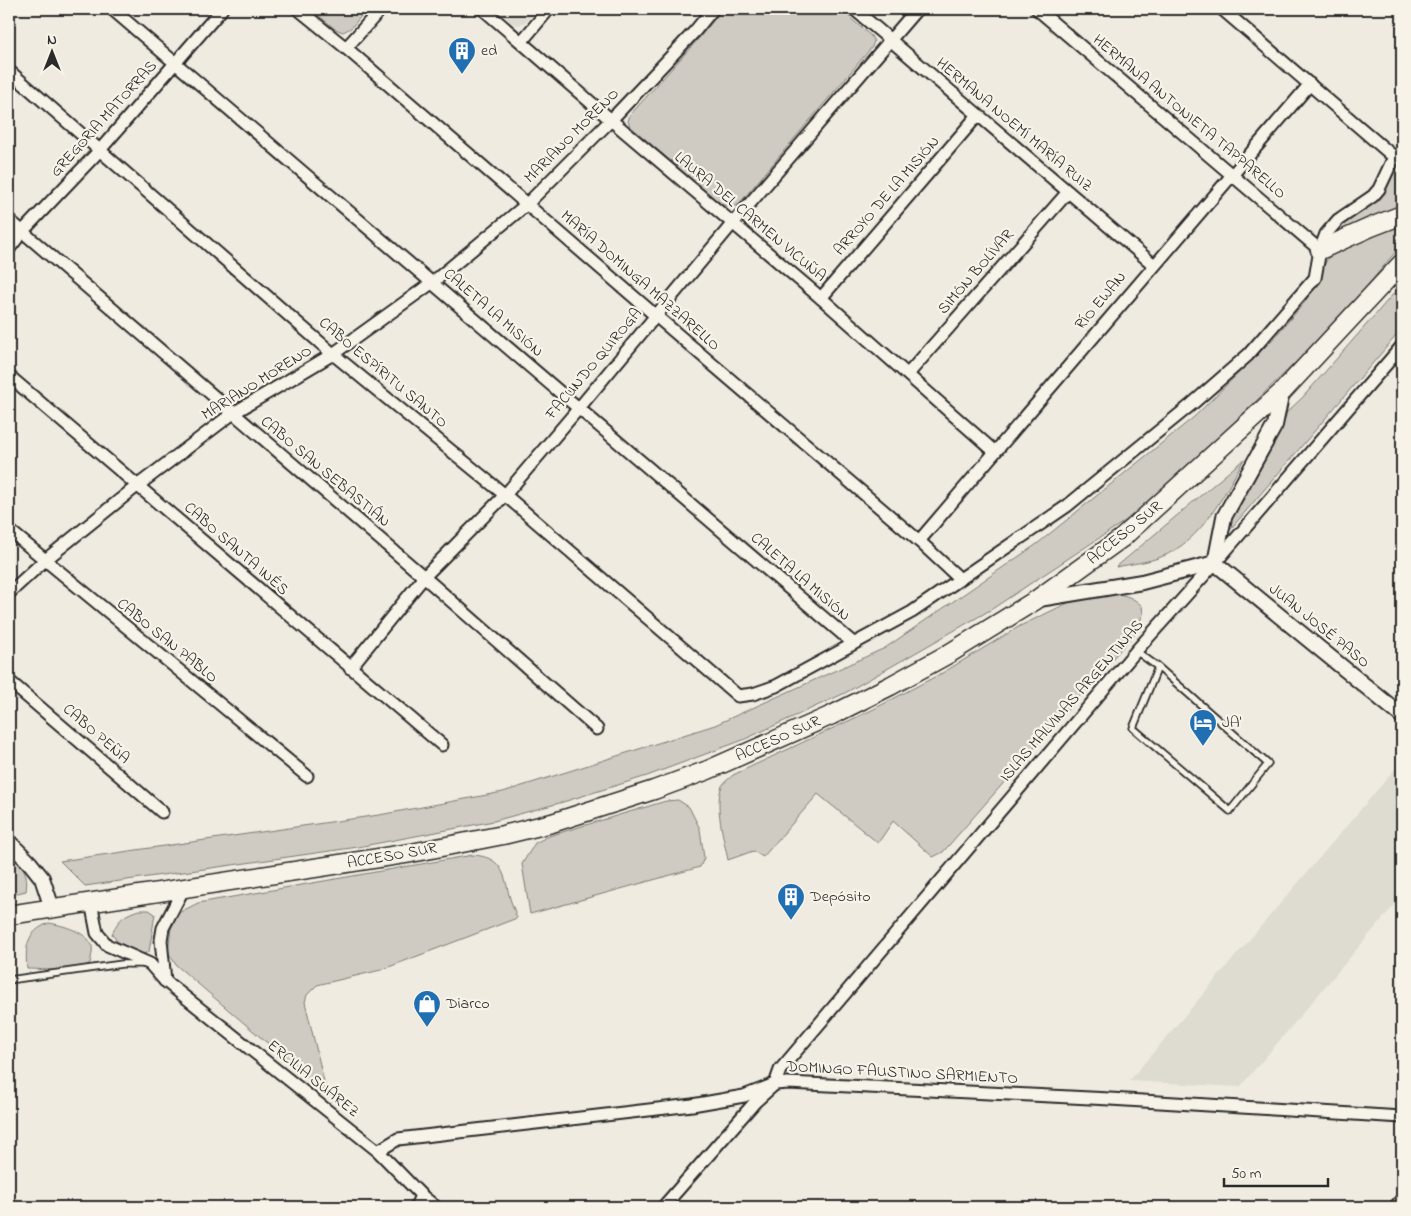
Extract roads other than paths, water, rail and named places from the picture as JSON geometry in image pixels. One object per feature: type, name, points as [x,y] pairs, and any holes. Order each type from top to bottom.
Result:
[{"type":"main road","points":[[1320,250],[1402,215]]},
{"type":"main road","name":"ACCESO SUR","points":[[9,915],[430,849],[503,835],[552,823],[604,807],[708,770],[832,716],[950,653],[1036,600],[1122,538],[1282,392],[1402,263]]},
{"type":"street","name":"CALETA LA MISIÓN","points":[[112,9],[853,643]]},
{"type":"street","name":"GREGORIA MATORRAS","points":[[9,249],[22,232],[100,150],[222,9]]},
{"type":"street","name":"MARÍA DOMINGA MAZZARELLO","points":[[298,9],[346,48],[919,540],[960,579]]},
{"type":"street","points":[[346,48],[381,9]]},
{"type":"street","name":"LAURA DEL CARMEN VICUÑA","points":[[483,9],[821,298],[995,452]]},
{"type":"street","points":[[522,41],[550,9]]},
{"type":"street","name":"MARIANO MORENO","points":[[9,593],[44,561],[137,486],[232,414],[333,354],[433,282],[527,204],[612,120],[696,31],[713,9]]},
{"type":"street","name":"HERMANA NOEMÍ MARÍA RUIZ","points":[[854,9],[1154,265]]},
{"type":"street","name":"FACUNDO QUIROGA","points":[[350,668],[424,577],[504,494],[579,408],[732,223],[917,9]]},
{"type":"street","name":"HERMANA ANTONIETA TAPPARELLO","points":[[1037,9],[1320,250]]},
{"type":"street","points":[[853,643],[912,612],[1066,506],[1192,404],[1248,354],[1315,278],[1320,250],[1326,234],[1338,220],[1373,196],[1398,157],[1222,9]]},
{"type":"street","name":"CABO ESPÍRITU SANTO","points":[[9,71],[333,354],[504,494],[738,696],[754,694],[776,686],[853,643]]},
{"type":"street","name":"RÍO EWAN","points":[[919,540],[1310,84]]},
{"type":"street","name":"ARROYO DE LA MISIÓN","points":[[821,298],[978,115]]},
{"type":"street","name":"SIMÓN BOLÍVAR","points":[[908,374],[1068,192]]},
{"type":"street","name":"CABO SAN SEBASTIÁN","points":[[9,220],[232,414],[424,577],[597,729]]},
{"type":"street","name":"ISLAS MALVINAS ARGENTINAS","points":[[664,1207],[755,1102],[775,1084],[780,1070],[1136,651],[1402,346]]},
{"type":"street","name":"CABO SANTA INÉS","points":[[9,376],[442,745]]},
{"type":"street","points":[[1036,600],[1142,582],[1214,563],[1224,517],[1275,424],[1282,392]]},
{"type":"street","name":"CABO SAN PABLO","points":[[9,530],[44,561],[307,776]]},
{"type":"street","name":"JUAN JOSÉ PASO","points":[[1214,563],[1402,716]]},
{"type":"street","name":"CABO PEÑA","points":[[9,681],[162,812]]},
{"type":"street","points":[[9,842],[42,878],[52,908]]},
{"type":"street","points":[[165,981],[161,940],[163,928],[184,888]]},
{"type":"street","name":"ERCILIA SUÁREZ","points":[[91,902],[97,933],[107,945],[150,964],[165,981],[378,1151],[436,1207]]},
{"type":"street","name":"DOMINGO FAUSTINO SARMIENTO","points":[[378,1151],[398,1139],[692,1105],[744,1096],[775,1084],[1110,1099],[1402,1117]]},
{"type":"street","points":[[416,1207],[422,1195]]},
{"type":"street","points":[[1395,1207],[1402,1199]]},
{"type":"lane","points":[[1136,651],[1158,667],[1268,764],[1230,811],[1133,728],[1158,667]]},
{"type":"lane","points":[[9,980],[122,964],[150,964]]},
{"type":"place","name":"ed","points":[[462,75]]},
{"type":"place","name":"JA'","points":[[1203,747]]},
{"type":"place","name":"Depósito","points":[[791,921]]},
{"type":"place","name":"Diarco","points":[[427,1028]]}]
